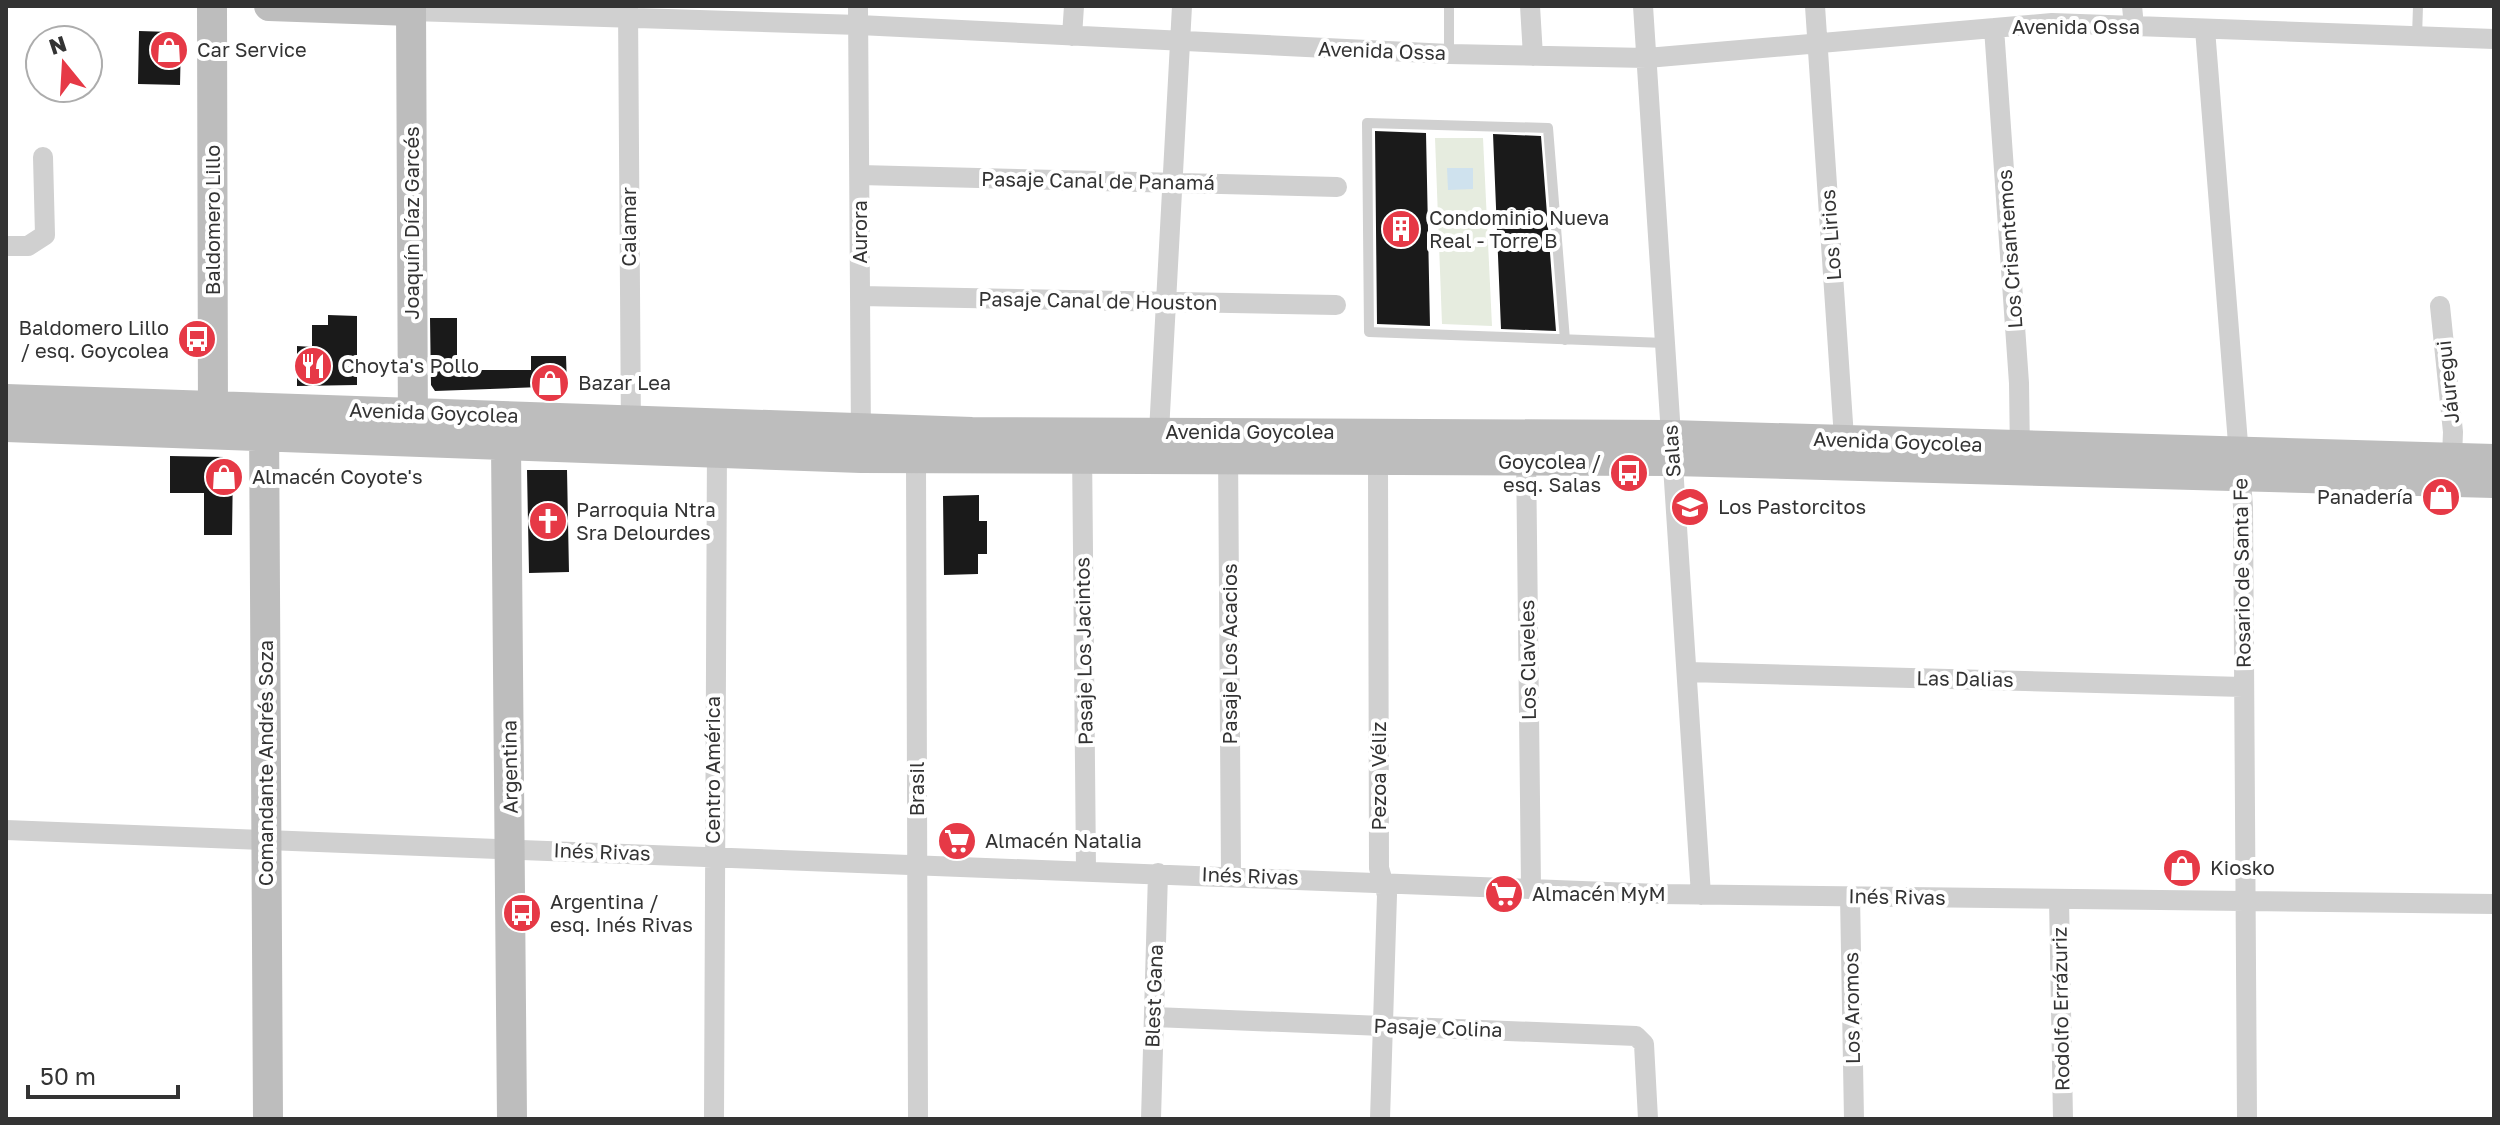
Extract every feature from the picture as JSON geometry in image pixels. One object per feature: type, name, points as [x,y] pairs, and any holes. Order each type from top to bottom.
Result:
[{"type":"street","name":"Baldomero Lillo","points":[[212,6],[213,419]]},
{"type":"street","name":"Avenida Ossa","points":[[269,6],[858,16],[1072,36],[1180,42],[1449,54],[1647,58],[1817,46],[2133,16],[2205,29],[2494,39]]},
{"type":"street","points":[[1072,36],[1074,6]]},
{"type":"street","points":[[1159,432],[1182,6]]},
{"type":"street","points":[[1530,6],[1533,56]]},
{"type":"street","name":"Salas","points":[[1643,6],[1701,895]]},
{"type":"street","name":"Los Lirios","points":[[1815,6],[1845,453]]},
{"type":"street","name":"Joaquín Díaz Garcés","points":[[411,9],[413,426]]},
{"type":"street","name":"Calamar","points":[[628,13],[631,434]]},
{"type":"street","name":"Aurora","points":[[858,16],[861,458]]},
{"type":"street","name":"Los Crisantemos","points":[[1994,28],[2019,383],[2020,458]]},
{"type":"street","name":"Rosario de Santa Fe","points":[[2205,29],[2240,464],[2247,1119]]},
{"type":"street","points":[[6,246],[28,246],[45,235],[43,157]]},
{"type":"street","name":"Pasaje Canal de Panamá","points":[[860,175],[1337,187]]},
{"type":"street","name":"Pasaje Canal de Houston","points":[[860,296],[1336,305]]},
{"type":"street","name":"Jáuregui","points":[[2440,306],[2453,432],[2452,457]]},
{"type":"street","name":"Avenida Goycolea","points":[[6,399],[264,421],[717,437],[861,428],[1082,446],[1159,432],[1228,446]]},
{"type":"street","name":"Avenida Goycolea","points":[[6,427],[213,419]]},
{"type":"street","name":"Comandante Andrés Soza","points":[[264,421],[268,1119]]},
{"type":"street","name":"Argentina","points":[[506,429],[512,1119]]},
{"type":"street","name":"Avenida Goycolea","points":[[717,437],[861,458],[916,459],[1082,446],[1672,448],[2240,464],[2494,483]]},
{"type":"street","name":"Centro América","points":[[714,1119],[712,856],[717,437]]},
{"type":"street","name":"Pasaje Los Jacintos","points":[[1082,446],[1086,870]]},
{"type":"street","name":"Pasaje Los Acacios","points":[[1228,446],[1231,876]]},
{"type":"street","name":"Pezoa Véliz","points":[[1380,1119],[1387,895],[1379,868],[1382,447]]},
{"type":"street","name":"Los Claveles","points":[[1526,447],[1531,887]]},
{"type":"street","name":"Avenida Goycolea","points":[[2240,464],[2452,457],[2494,459]]},
{"type":"street","name":"Brasil","points":[[916,459],[918,1119]]},
{"type":"street","name":"Las Dalias","points":[[1687,672],[2243,687]]},
{"type":"street","name":"Inés Rivas","points":[[6,830],[1701,895],[2494,904]]},
{"type":"street","name":"Blest Gana","points":[[1151,1119],[1158,873]]},
{"type":"street","name":"Los Aromos","points":[[1850,896],[1854,1119]]},
{"type":"street","name":"Rodolfo Errázuriz","points":[[2059,899],[2063,1119]]},
{"type":"street","name":"Pasaje Colina","points":[[1154,1017],[1636,1036],[1644,1044],[1648,1119]]},
{"type":"lane","points":[[1449,6],[1449,54]]},
{"type":"lane","points":[[2417,37],[2418,6]]},
{"type":"lane","points":[[1565,340],[1548,128],[1367,123],[1369,332],[1565,340],[1665,343]]},
{"type":"shaded area","points":[[1435,138],[1483,138],[1492,326],[1442,324]]},
{"type":"water","points":[[1447,168],[1473,168],[1473,189],[1448,190]]},
{"type":"building","points":[[139,31],[171,32],[181,40],[180,85],[138,84]]},
{"type":"building","name":"Condominio Nueva Real - Torre B","points":[[1375,131],[1426,133],[1430,326],[1377,324]]},
{"type":"building","points":[[1493,134],[1541,136],[1556,331],[1501,329]]},
{"type":"building","points":[[328,315],[357,316],[357,385],[297,386],[297,346],[312,347],[312,325],[328,325]]},
{"type":"building","points":[[430,318],[457,318],[457,370],[531,370],[531,356],[566,356],[567,386],[435,391],[431,385]]},
{"type":"building","points":[[170,456],[224,457],[233,466],[232,535],[204,535],[204,493],[170,493]]},
{"type":"building","name":"Parroquia Ntra Sra Delourdes","points":[[527,470],[567,470],[569,572],[529,573]]},
{"type":"building","points":[[979,495],[979,521],[987,521],[987,554],[978,554],[978,574],[944,575],[943,496]]},
{"type":"place","name":"Car Service","points":[[169,50]]},
{"type":"place","name":"Condominio Nueva Real - Torre B","points":[[1401,229]]},
{"type":"place","name":"Baldomero Lillo / esq. Goycolea","points":[[197,339]]},
{"type":"place","name":"Choyta's Pollo","points":[[313,366]]},
{"type":"place","name":"Bazar Lea","points":[[550,383]]},
{"type":"place","name":"Goycolea / esq. Salas","points":[[1629,473]]},
{"type":"place","name":"Almacén Coyote's","points":[[224,477]]},
{"type":"place","name":"Panadería","points":[[2441,497]]},
{"type":"place","name":"Los Pastorcitos","points":[[1690,507]]},
{"type":"place","name":"Parroquia Ntra Sra Delourdes","points":[[548,521]]},
{"type":"place","name":"Almacén Natalia","points":[[957,841]]},
{"type":"place","name":"Kiosko","points":[[2182,868]]},
{"type":"place","name":"Almacén MyM","points":[[1504,894]]},
{"type":"place","name":"Argentina / esq. Inés Rivas","points":[[522,913]]}]
